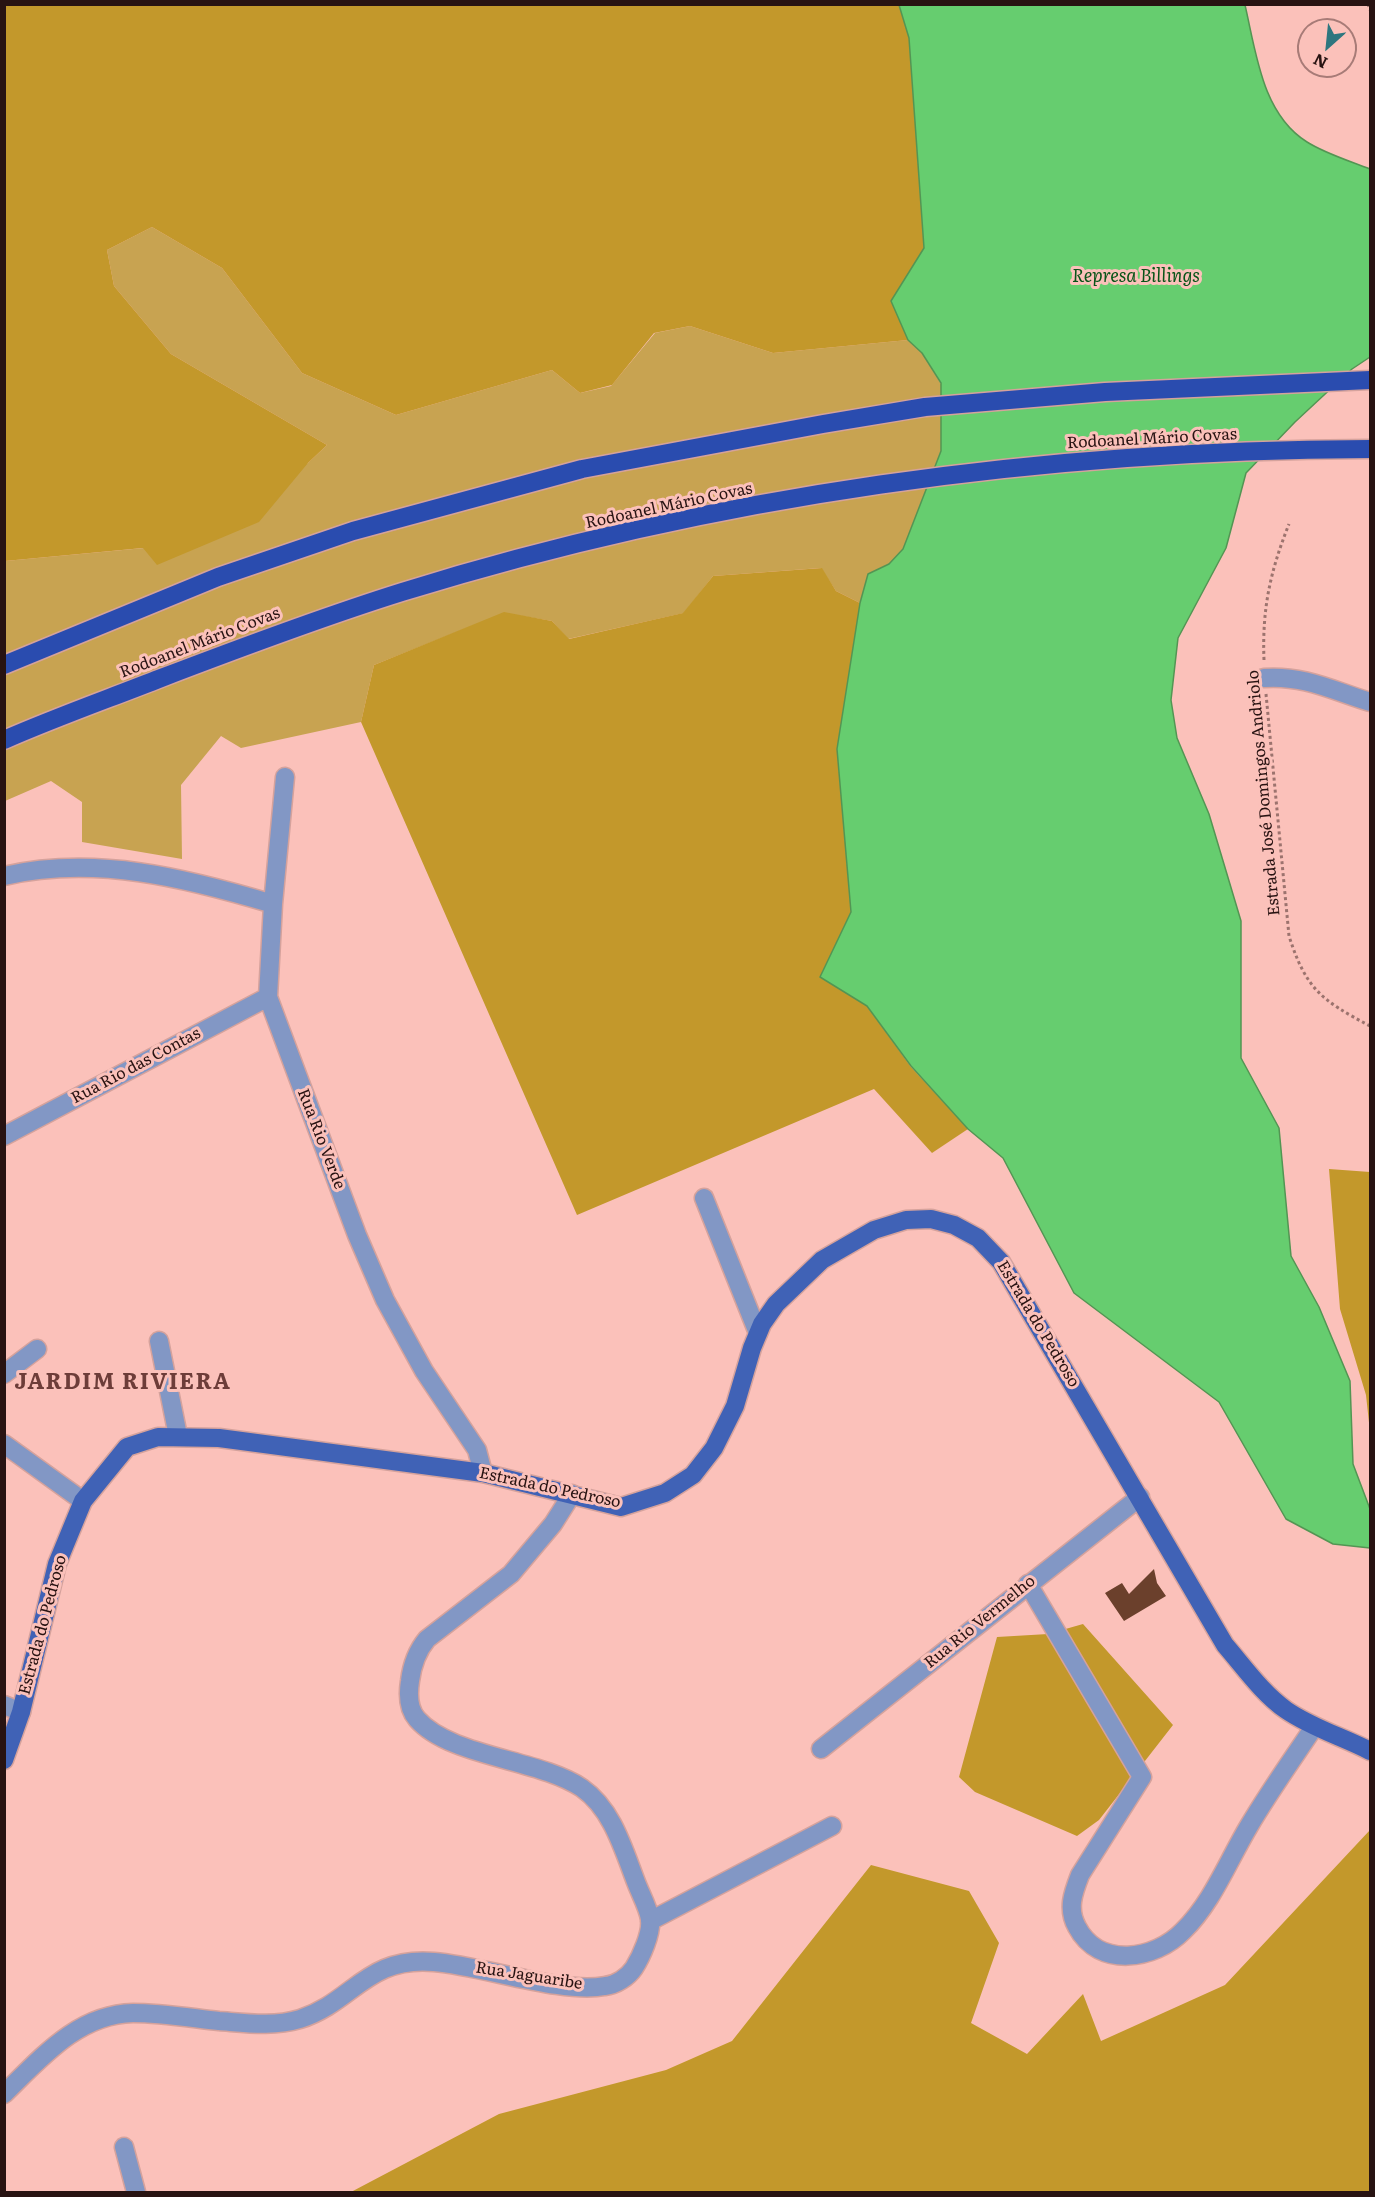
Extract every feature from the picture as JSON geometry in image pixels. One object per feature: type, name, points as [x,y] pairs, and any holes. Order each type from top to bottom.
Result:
[{"type":"highway","points":[[4,665],[218,577],[353,531],[582,469],[688,448],[925,407],[1105,392],[1371,380]]},
{"type":"highway","name":"Rodoanel Mário Covas","points":[[4,740],[251,643],[402,592],[644,528],[848,489],[989,470],[1109,459],[1371,449]]},
{"type":"main road","name":"Estrada do Pedroso","points":[[4,1760],[13,1708],[57,1564],[83,1501],[127,1447],[158,1437],[219,1438],[483,1473],[621,1507],[665,1493],[693,1474],[714,1448],[735,1406],[758,1333],[776,1304],[801,1278],[822,1260],[853,1240],[906,1220],[932,1218],[954,1225],[978,1238],[1001,1262],[1225,1645],[1272,1698],[1314,1727],[1371,1751]]},
{"type":"street","points":[[1264,678],[1289,677],[1307,680],[1371,702]]},
{"type":"street","name":"Rua Rio Verde","points":[[285,777],[273,904],[268,997],[357,1235],[385,1300],[423,1371],[477,1450],[483,1473]]},
{"type":"street","points":[[4,876],[51,867],[135,870],[210,885],[273,904]]},
{"type":"street","name":"Rua Rio das Contas","points":[[4,1136],[268,997]]},
{"type":"street","points":[[704,1198],[758,1333]]},
{"type":"street","points":[[159,1341],[178,1436]]},
{"type":"street","points":[[4,1374],[37,1349]]},
{"type":"street","points":[[4,1444],[83,1501]]},
{"type":"street","points":[[572,1494],[553,1524],[511,1574],[427,1639],[419,1648],[411,1671],[408,1694],[417,1719],[433,1731],[460,1745],[565,1779],[593,1797],[619,1837],[651,1921],[832,1826]]},
{"type":"street","name":"Rua Rio Vermelho","points":[[821,1749],[1140,1497]]},
{"type":"street","points":[[1028,1584],[1142,1777],[1080,1875],[1074,1890],[1071,1904],[1075,1924],[1082,1935],[1095,1947],[1126,1957],[1139,1955],[1160,1947],[1186,1929],[1227,1867],[1275,1784],[1314,1727]]},
{"type":"street","name":"Rua Jaguaribe","points":[[4,2094],[56,2044],[86,2024],[108,2016],[132,2013],[259,2024],[290,2021],[319,2010],[369,1975],[401,1961],[432,1961],[484,1968],[560,1984],[607,1986],[624,1979],[633,1969],[646,1940],[651,1921]]},
{"type":"street","points":[[124,2147],[136,2193]]},
{"type":"path","points":[[1368,4],[1371,10]]},
{"type":"path","name":"Estrada José Domingos Andriolo","points":[[1289,524],[1273,563],[1266,592],[1263,640],[1264,678],[1289,936],[1299,968],[1312,987],[1329,1002],[1371,1026]]},
{"type":"shaded area","points":[[5,5],[899,5],[909,38],[924,248],[892,301],[908,340],[773,353],[690,326],[654,333],[612,385],[580,393],[552,370],[396,415],[302,373],[222,268],[152,227],[107,250],[114,286],[171,354],[327,445],[308,463],[259,522],[157,565],[143,548],[5,561]]},
{"type":"shaded area","points":[[152,227],[222,268],[302,373],[396,415],[552,370],[580,393],[611,386],[655,333],[690,326],[773,353],[908,340],[922,353],[941,384],[941,451],[903,549],[889,564],[868,574],[860,603],[836,591],[821,568],[713,576],[684,613],[568,639],[552,621],[504,613],[374,665],[361,722],[241,748],[221,736],[181,785],[182,859],[82,842],[82,802],[51,781],[5,801],[5,561],[144,548],[308,463],[327,445],[171,354],[114,286],[107,250]]},
{"type":"shaded area","points":[[822,568],[836,591],[860,603],[837,749],[851,912],[820,977],[867,1006],[911,1067],[968,1129],[932,1153],[874,1089],[577,1215],[361,722],[374,665],[504,612],[552,621],[569,639],[683,613],[713,576]]},
{"type":"shaded area","points":[[1329,1169],[1370,1172],[1370,1432],[1366,1395],[1340,1309]]},
{"type":"shaded area","points":[[1083,1624],[1173,1725],[1099,1820],[1077,1836],[975,1792],[959,1777],[997,1637],[1048,1634]]},
{"type":"shaded area","points":[[1370,1830],[1370,2192],[351,2192],[499,2114],[666,2070],[732,2041],[871,1865],[969,1891],[999,1943],[971,2023],[1027,2054],[1083,1994],[1101,2041],[1225,1985]]},
{"type":"water","name":"Represa Billings","points":[[899,5],[1245,5],[1263,81],[1280,115],[1292,130],[1307,142],[1330,154],[1370,169],[1370,357],[1352,369],[1295,422],[1246,473],[1226,548],[1178,638],[1171,700],[1177,738],[1209,814],[1241,921],[1241,1058],[1279,1128],[1291,1256],[1319,1307],[1350,1381],[1353,1464],[1370,1509],[1370,1548],[1333,1544],[1286,1519],[1219,1402],[1074,1293],[1003,1158],[968,1129],[911,1066],[867,1006],[820,977],[851,912],[837,749],[860,603],[868,574],[889,564],[903,549],[941,451],[941,383],[922,353],[908,340],[891,301],[924,248],[909,38]]},
{"type":"building","points":[[1154,1569],[1157,1583],[1166,1596],[1124,1621],[1105,1593],[1122,1583],[1129,1594]]},
{"type":"district","name":"JARDIM RIVIERA","points":[[123,1383]]}]
